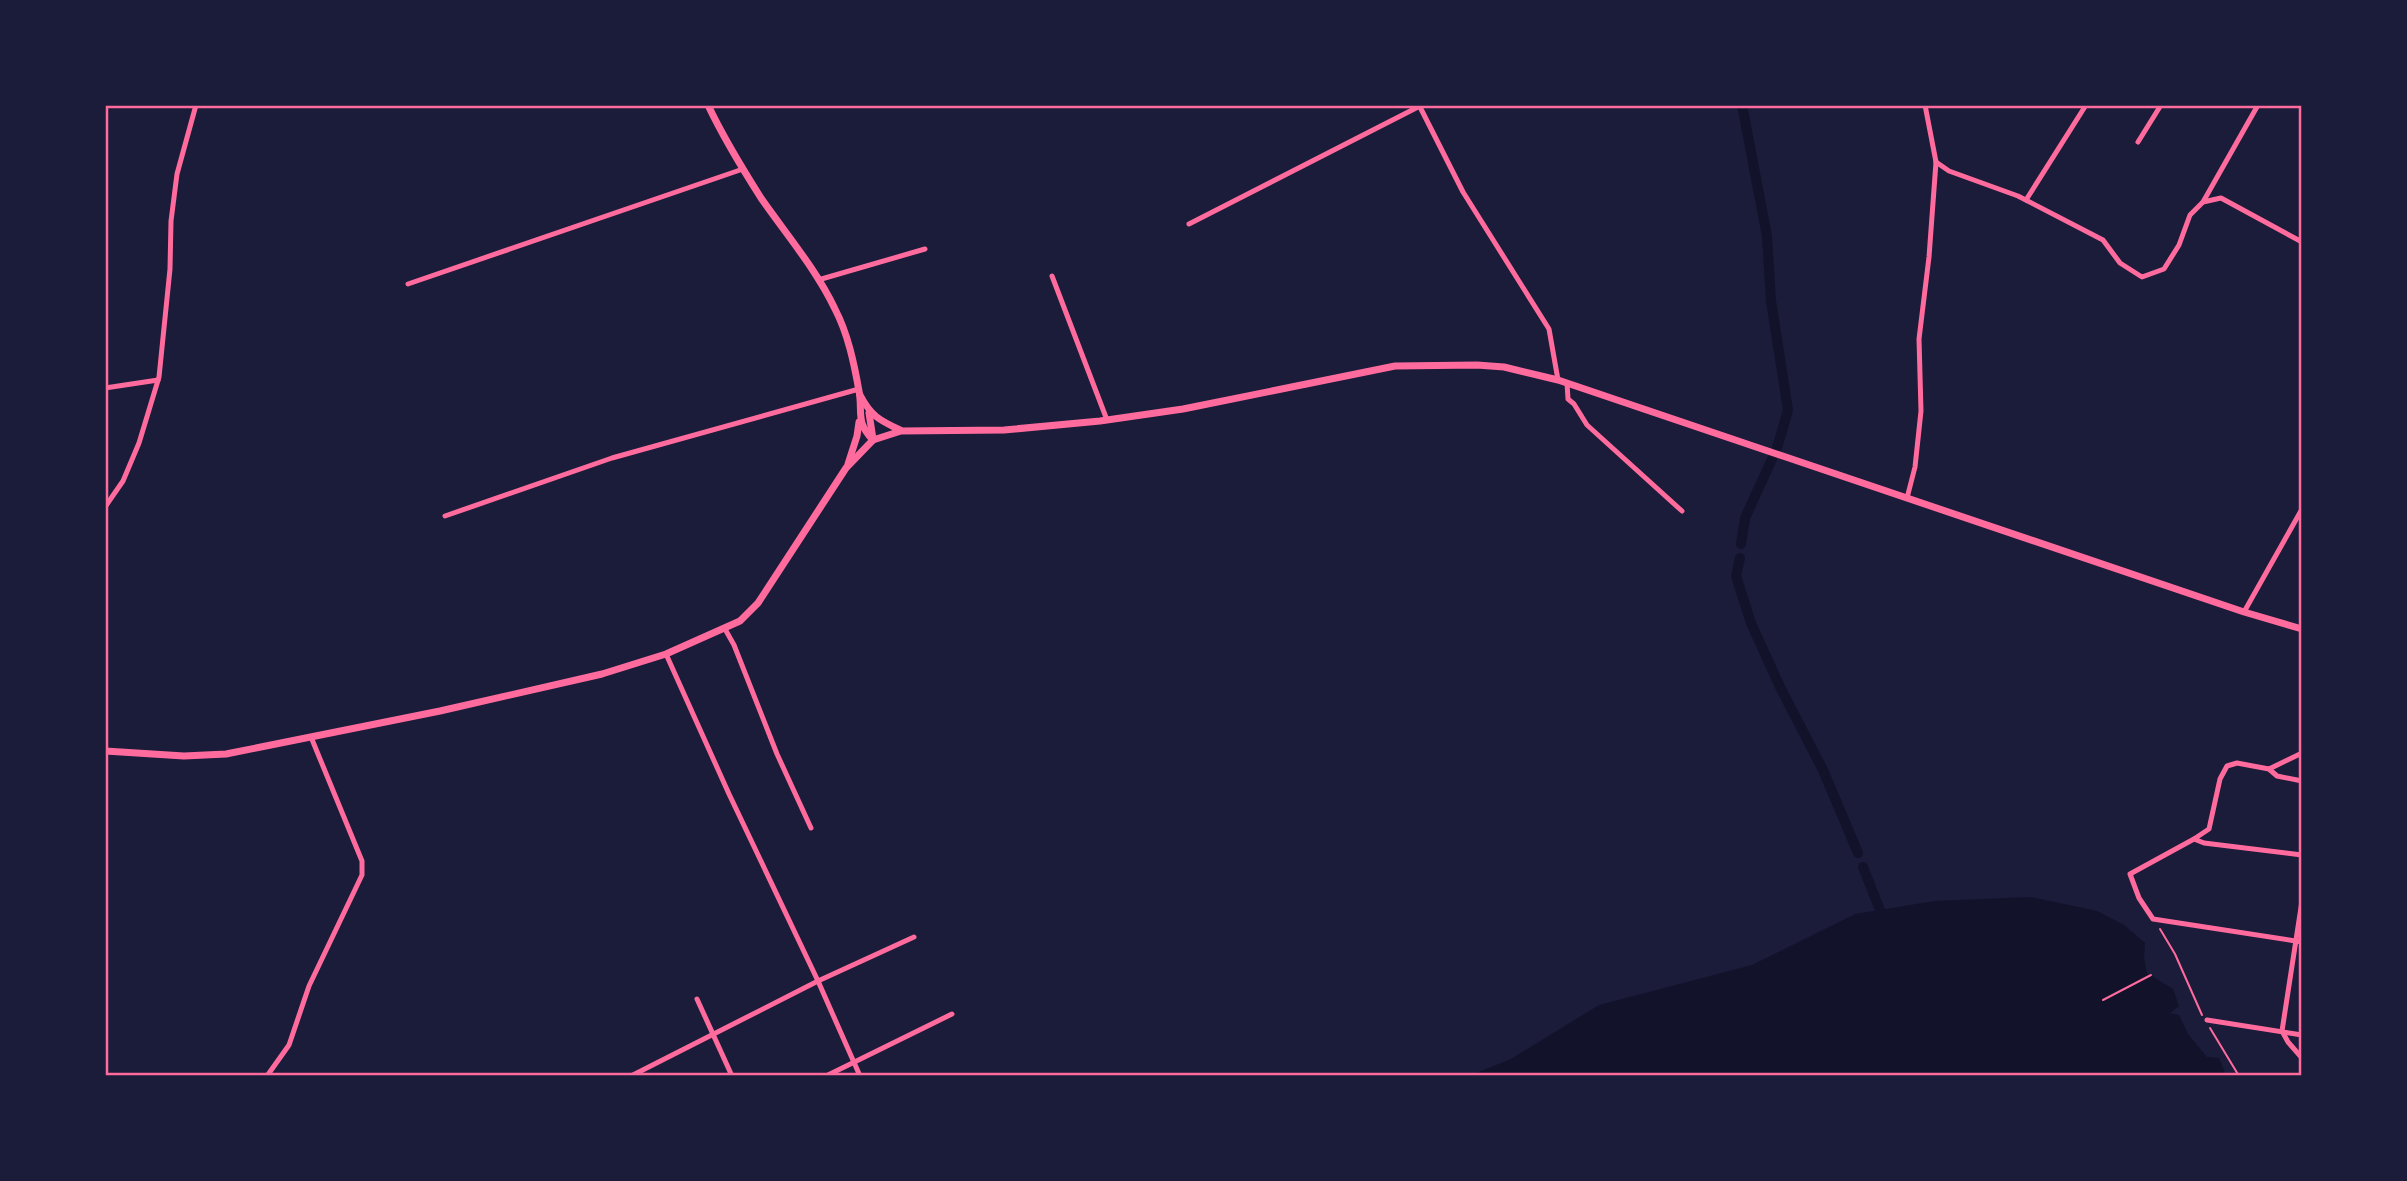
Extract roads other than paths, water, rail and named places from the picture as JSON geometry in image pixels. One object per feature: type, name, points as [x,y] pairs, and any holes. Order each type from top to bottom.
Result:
[{"type":"main road","points":[[708,105],[743,169],[835,308],[847,337],[859,392],[859,418],[857,436],[846,468]]},
{"type":"main road","points":[[105,751],[184,756],[226,754],[597,676],[666,654],[740,621],[758,603],[846,468],[873,440],[901,430],[1004,430],[1107,420],[1187,408],[1395,366],[1491,366],[1558,380],[2244,612],[2302,629]]},
{"type":"main road","points":[[859,392],[869,412],[873,440]]},
{"type":"main road","points":[[869,412],[881,422],[901,430]]},
{"type":"main road","points":[[859,418],[863,430],[873,440]]},
{"type":"street","points":[[105,507],[129,468],[158,380],[177,174],[196,105]]},
{"type":"street","points":[[1907,498],[1915,467],[1921,411],[1919,339],[1929,257],[1936,162],[1925,105]]},
{"type":"street","points":[[2026,200],[2086,105]]},
{"type":"street","points":[[2138,142],[2161,105]]},
{"type":"street","points":[[1936,162],[1949,171],[2026,200],[2103,240],[2120,263],[2142,277],[2164,269],[2179,245],[2190,215],[2203,202],[2258,105]]},
{"type":"street","points":[[1189,224],[1420,106],[1463,192],[1549,329],[1558,380]]},
{"type":"street","points":[[408,284],[743,169]]},
{"type":"street","points":[[2203,202],[2221,198],[2302,242]]},
{"type":"street","points":[[818,280],[925,249]]},
{"type":"street","points":[[1052,276],[1107,420]]},
{"type":"street","points":[[105,388],[158,380]]},
{"type":"street","points":[[1567,383],[1568,399],[1587,425],[1682,511]]},
{"type":"street","points":[[446,516],[612,458],[859,392]]},
{"type":"street","points":[[2244,612],[2302,509]]},
{"type":"street","points":[[725,629],[811,828]]},
{"type":"street","points":[[666,654],[860,1076]]},
{"type":"street","points":[[267,1076],[289,1045],[309,986],[362,875],[362,861],[311,737]]},
{"type":"street","points":[[2269,769],[2302,753]]},
{"type":"street","points":[[2299,942],[2153,919],[2139,898],[2130,874],[2209,829],[2220,779],[2227,766],[2237,764],[2269,769],[2277,776],[2302,781]]},
{"type":"street","points":[[2194,839],[2204,843],[2302,855]]},
{"type":"street","points":[[2302,901],[2299,942],[2282,1031],[2302,1058]]},
{"type":"street","points":[[631,1076],[818,981],[914,937]]},
{"type":"street","points":[[696,999],[732,1076]]},
{"type":"street","points":[[826,1076],[952,1014]]},
{"type":"street","points":[[2207,1020],[2302,1035]]},
{"type":"waterway","points":[[1742,105],[1767,236],[1771,301],[1788,410],[1777,448]]},
{"type":"waterway","points":[[1741,544],[1745,518],[1772,459]]},
{"type":"waterway","points":[[1740,558],[1736,576],[1751,623],[1780,687],[1823,770],[1858,853]]},
{"type":"waterway","points":[[1863,867],[1880,910]]}]
